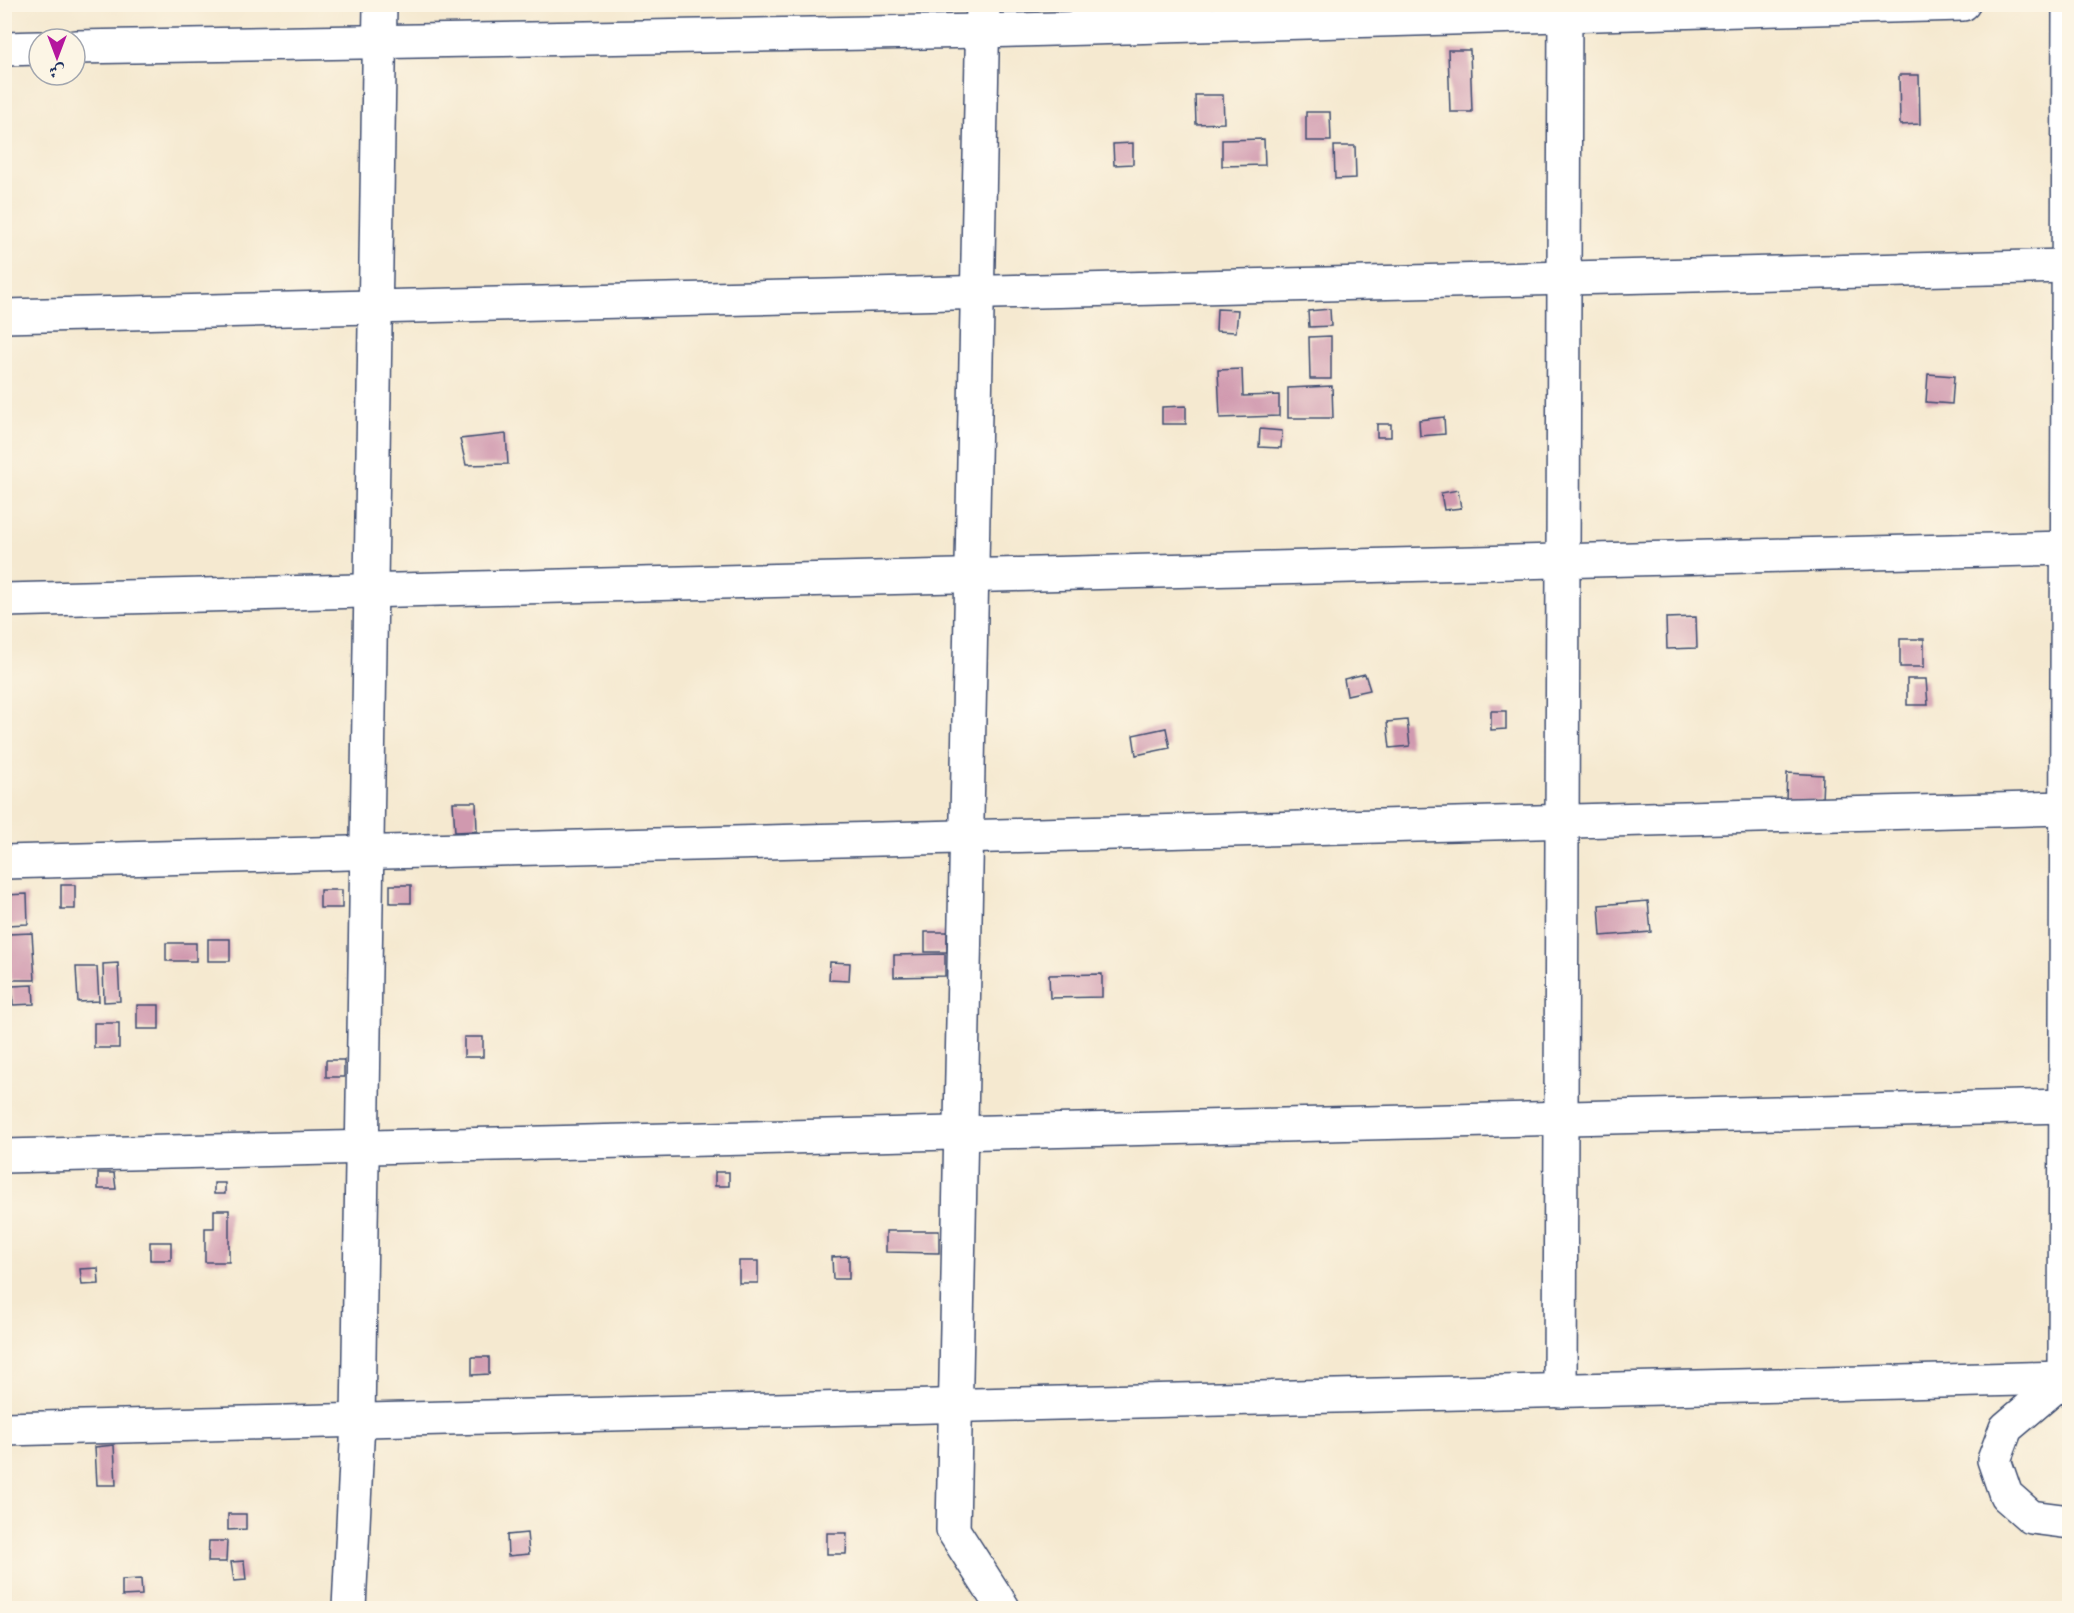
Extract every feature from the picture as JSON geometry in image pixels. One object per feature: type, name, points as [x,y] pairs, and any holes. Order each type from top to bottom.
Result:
[{"type":"street","points":[[349,1608],[358,1421],[380,4]]},
{"type":"street","points":[[87,47],[380,42],[983,18],[1963,4]]},
{"type":"street","points":[[2066,1378],[2069,4]]},
{"type":"street","points":[[1560,1391],[1565,10]]},
{"type":"street","points":[[983,18],[953,1530],[1004,1608]]},
{"type":"street","points":[[4,48],[27,48]]},
{"type":"street","points":[[4,316],[2068,266]]},
{"type":"street","points":[[4,600],[2068,548]]},
{"type":"street","points":[[4,862],[2067,808]]},
{"type":"street","points":[[4,1156],[2066,1106]]},
{"type":"street","points":[[4,1429],[2066,1378]]},
{"type":"street","points":[[2066,1378],[2006,1428],[1994,1460],[2006,1495],[2031,1517],[2070,1522]]},
{"type":"building","points":[[1448,50],[1470,50],[1472,112],[1450,112]]},
{"type":"building","points":[[1899,75],[1919,75],[1920,124],[1900,125]]},
{"type":"building","points":[[1195,95],[1223,95],[1224,123],[1196,124]]},
{"type":"building","points":[[1306,112],[1330,112],[1331,141],[1306,141]]},
{"type":"building","points":[[1264,139],[1265,165],[1222,166],[1222,140]]},
{"type":"building","points":[[1133,143],[1133,164],[1114,165],[1113,144]]},
{"type":"building","points":[[1334,146],[1355,146],[1356,178],[1335,179]]},
{"type":"building","points":[[1217,309],[1238,310],[1236,332],[1216,331]]},
{"type":"building","points":[[1330,309],[1331,326],[1309,327],[1308,311]]},
{"type":"building","points":[[1331,336],[1331,379],[1310,379],[1309,337]]},
{"type":"building","points":[[1242,369],[1243,396],[1279,395],[1279,416],[1220,418],[1218,370]]},
{"type":"building","points":[[1928,374],[1954,376],[1952,404],[1926,402]]},
{"type":"building","points":[[1332,386],[1333,418],[1288,418],[1288,388]]},
{"type":"building","points":[[1186,406],[1186,424],[1162,424],[1162,407]]},
{"type":"building","points":[[1444,417],[1445,434],[1420,436],[1419,420]]},
{"type":"building","points":[[1377,424],[1391,424],[1391,437],[1377,437]]},
{"type":"building","points":[[1260,429],[1282,431],[1281,448],[1259,447]]},
{"type":"building","points":[[506,434],[508,464],[466,465],[460,439]]},
{"type":"building","points":[[1458,490],[1461,508],[1444,510],[1441,493]]},
{"type":"building","points":[[1696,617],[1697,648],[1667,649],[1666,618]]},
{"type":"building","points":[[1900,639],[1924,639],[1924,667],[1900,667]]},
{"type":"building","points":[[1365,674],[1370,690],[1347,695],[1344,679]]},
{"type":"building","points":[[1907,679],[1926,679],[1928,705],[1907,705]]},
{"type":"building","points":[[1491,711],[1506,711],[1506,729],[1491,730]]},
{"type":"building","points":[[1407,720],[1410,746],[1390,748],[1387,722]]},
{"type":"building","points":[[1166,728],[1170,748],[1136,755],[1133,735]]},
{"type":"building","points":[[1787,773],[1823,775],[1822,801],[1786,800]]},
{"type":"building","points":[[453,802],[476,802],[477,831],[455,832]]},
{"type":"building","points":[[61,885],[75,885],[75,909],[61,909]]},
{"type":"building","points":[[390,885],[411,885],[411,903],[390,903]]},
{"type":"building","points":[[320,890],[342,890],[342,908],[320,908]]},
{"type":"building","points":[[27,894],[28,924],[6,925],[5,895]]},
{"type":"building","points":[[1648,901],[1651,932],[1601,936],[1599,905]]},
{"type":"building","points":[[925,932],[947,932],[947,952],[925,952]]},
{"type":"building","points":[[32,933],[35,980],[10,980],[8,934]]},
{"type":"building","points":[[208,939],[230,939],[230,961],[208,961]]},
{"type":"building","points":[[166,943],[196,943],[196,961],[166,961]]},
{"type":"building","points":[[945,954],[945,976],[894,977],[894,955]]},
{"type":"building","points":[[830,962],[850,963],[849,981],[829,980]]},
{"type":"building","points":[[118,963],[120,1001],[104,1002],[103,964]]},
{"type":"building","points":[[76,967],[97,967],[99,1001],[78,1002]]},
{"type":"building","points":[[1102,974],[1102,997],[1050,998],[1049,975]]},
{"type":"building","points":[[33,985],[34,1004],[13,1005],[12,986]]},
{"type":"building","points":[[137,1005],[159,1005],[159,1029],[137,1029]]},
{"type":"building","points":[[94,1023],[119,1023],[119,1048],[94,1048]]},
{"type":"building","points":[[464,1037],[483,1037],[483,1057],[464,1057]]},
{"type":"building","points":[[326,1060],[344,1060],[344,1077],[326,1077]]},
{"type":"building","points":[[715,1172],[729,1172],[729,1186],[715,1186]]},
{"type":"building","points":[[98,1173],[114,1173],[116,1189],[98,1189]]},
{"type":"building","points":[[214,1183],[225,1183],[225,1194],[214,1194]]},
{"type":"building","points":[[214,1210],[229,1210],[229,1262],[205,1262],[205,1228],[214,1228]]},
{"type":"building","points":[[886,1231],[939,1231],[939,1253],[886,1252]]},
{"type":"building","points":[[150,1242],[171,1242],[171,1260],[150,1260]]},
{"type":"building","points":[[849,1256],[849,1279],[833,1279],[832,1257]]},
{"type":"building","points":[[739,1261],[758,1261],[758,1283],[739,1283]]},
{"type":"building","points":[[98,1268],[99,1284],[82,1285],[80,1269]]},
{"type":"building","points":[[472,1357],[489,1357],[489,1374],[472,1375]]},
{"type":"building","points":[[114,1445],[116,1485],[97,1485],[95,1447]]},
{"type":"building","points":[[228,1514],[246,1514],[246,1529],[228,1530]]},
{"type":"building","points":[[527,1533],[529,1554],[508,1556],[507,1535]]},
{"type":"building","points":[[827,1533],[847,1533],[846,1554],[827,1554]]},
{"type":"building","points":[[209,1541],[227,1541],[226,1562],[208,1562]]},
{"type":"building","points":[[244,1561],[246,1580],[234,1581],[231,1562]]},
{"type":"building","points":[[7,1565],[10,1608],[4,1608],[4,1566]]},
{"type":"building","points":[[141,1579],[142,1595],[122,1596],[122,1580]]}]
